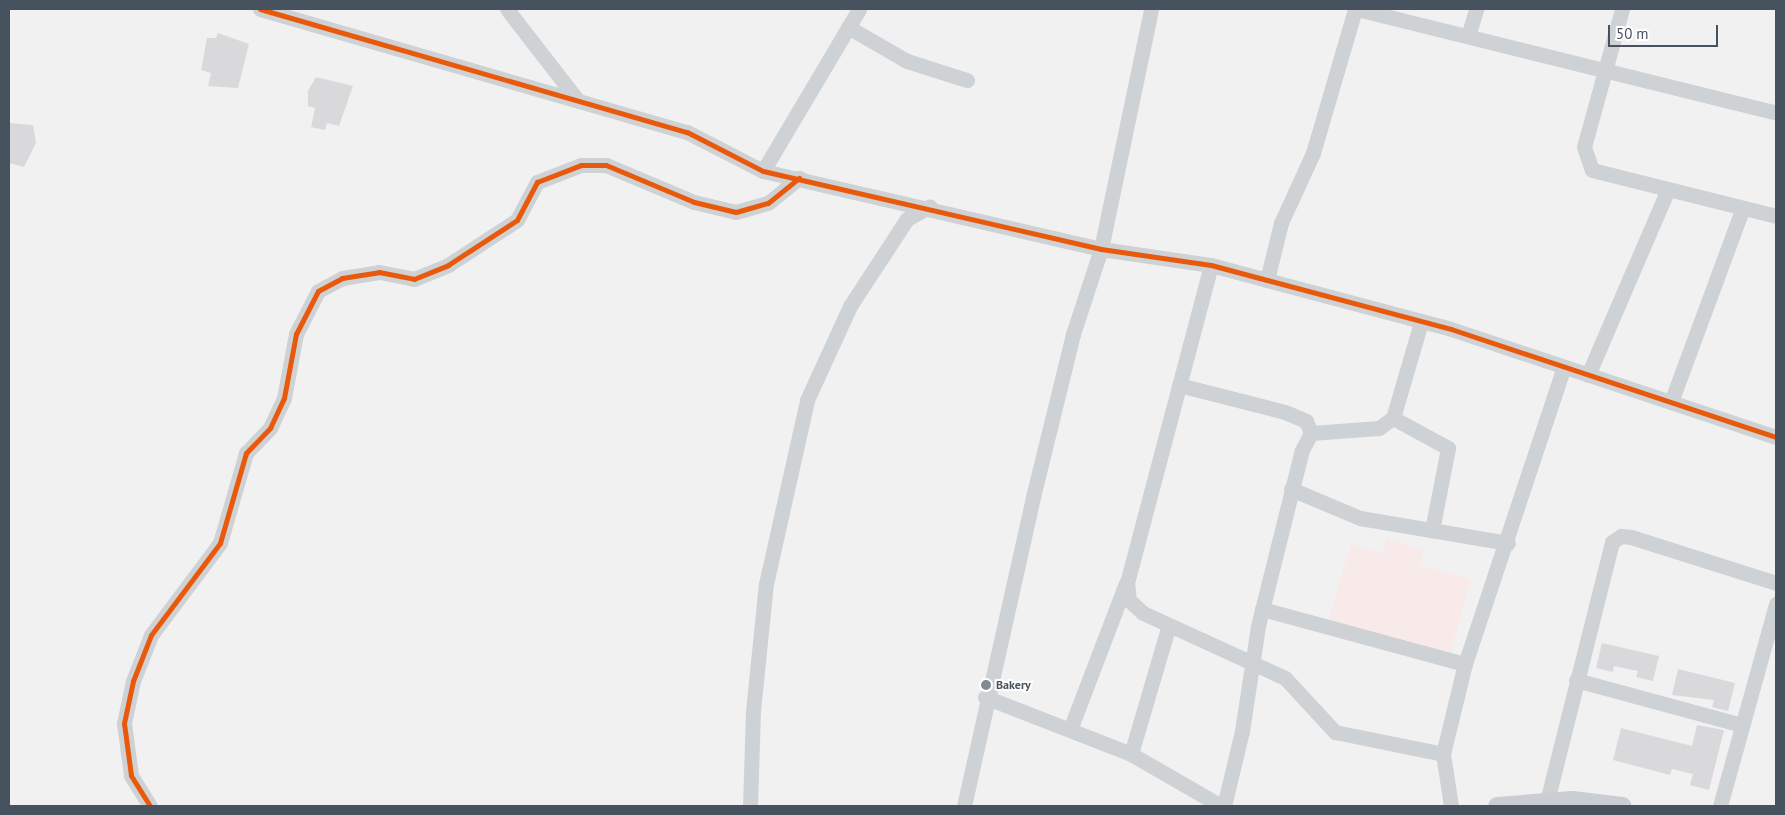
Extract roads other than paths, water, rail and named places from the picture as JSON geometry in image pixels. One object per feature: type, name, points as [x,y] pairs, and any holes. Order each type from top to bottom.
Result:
[{"type":"main road","points":[[1497,806],[1547,801],[1622,806]]},
{"type":"street","points":[[260,9],[687,132],[763,171],[930,206],[1101,250],[1211,265],[1421,322],[1588,374],[1776,437]]},
{"type":"street","points":[[506,9],[578,101]]},
{"type":"street","points":[[763,171],[859,9]]},
{"type":"street","points":[[964,806],[986,697],[1073,334],[1101,250],[1151,9]]},
{"type":"street","points":[[1267,280],[1281,223],[1313,153],[1356,9],[1776,113]]},
{"type":"street","points":[[1468,36],[1476,9]]},
{"type":"street","points":[[1622,9],[1584,147],[1586,159],[1592,170],[1742,210],[1776,216]]},
{"type":"street","points":[[848,27],[907,61],[967,80]]},
{"type":"street","points":[[150,806],[131,775],[124,723],[133,681],[151,635],[220,543],[246,453],[270,428],[284,398],[296,334],[318,290],[342,278],[378,272],[414,279],[448,265],[517,220],[527,194],[537,182],[581,164],[606,164],[694,202],[736,212],[768,203],[799,178]]},
{"type":"street","points":[[1588,374],[1668,189]]},
{"type":"street","points":[[750,806],[753,711],[766,584],[806,400],[850,306],[907,219],[930,206]]},
{"type":"street","points":[[1671,402],[1742,210]]},
{"type":"street","points":[[1071,727],[1127,582],[1211,265]]},
{"type":"street","points":[[1311,433],[1379,428],[1393,418],[1421,322]]},
{"type":"street","points":[[1451,806],[1443,754],[1465,664],[1508,543],[1564,367]]},
{"type":"street","points":[[1179,385],[1285,412],[1306,421],[1311,433]]},
{"type":"street","points":[[1393,418],[1448,448],[1432,530]]},
{"type":"street","points":[[986,697],[1071,727],[1131,754],[1222,806],[1253,664],[1262,609],[1291,489],[1302,450],[1311,433]]},
{"type":"street","points":[[1291,489],[1360,518],[1508,543]]},
{"type":"street","points":[[1547,801],[1606,559],[1612,542],[1621,536],[1776,583]]},
{"type":"street","points":[[1127,582],[1129,600],[1143,613],[1285,678],[1335,732],[1443,754]]},
{"type":"street","points":[[1720,806],[1776,604]]},
{"type":"street","points":[[1262,609],[1465,664]]},
{"type":"street","points":[[1131,754],[1169,625]]},
{"type":"street","points":[[1576,680],[1742,725]]},
{"type":"place","name":"Bakery","points":[[986,685]]}]
